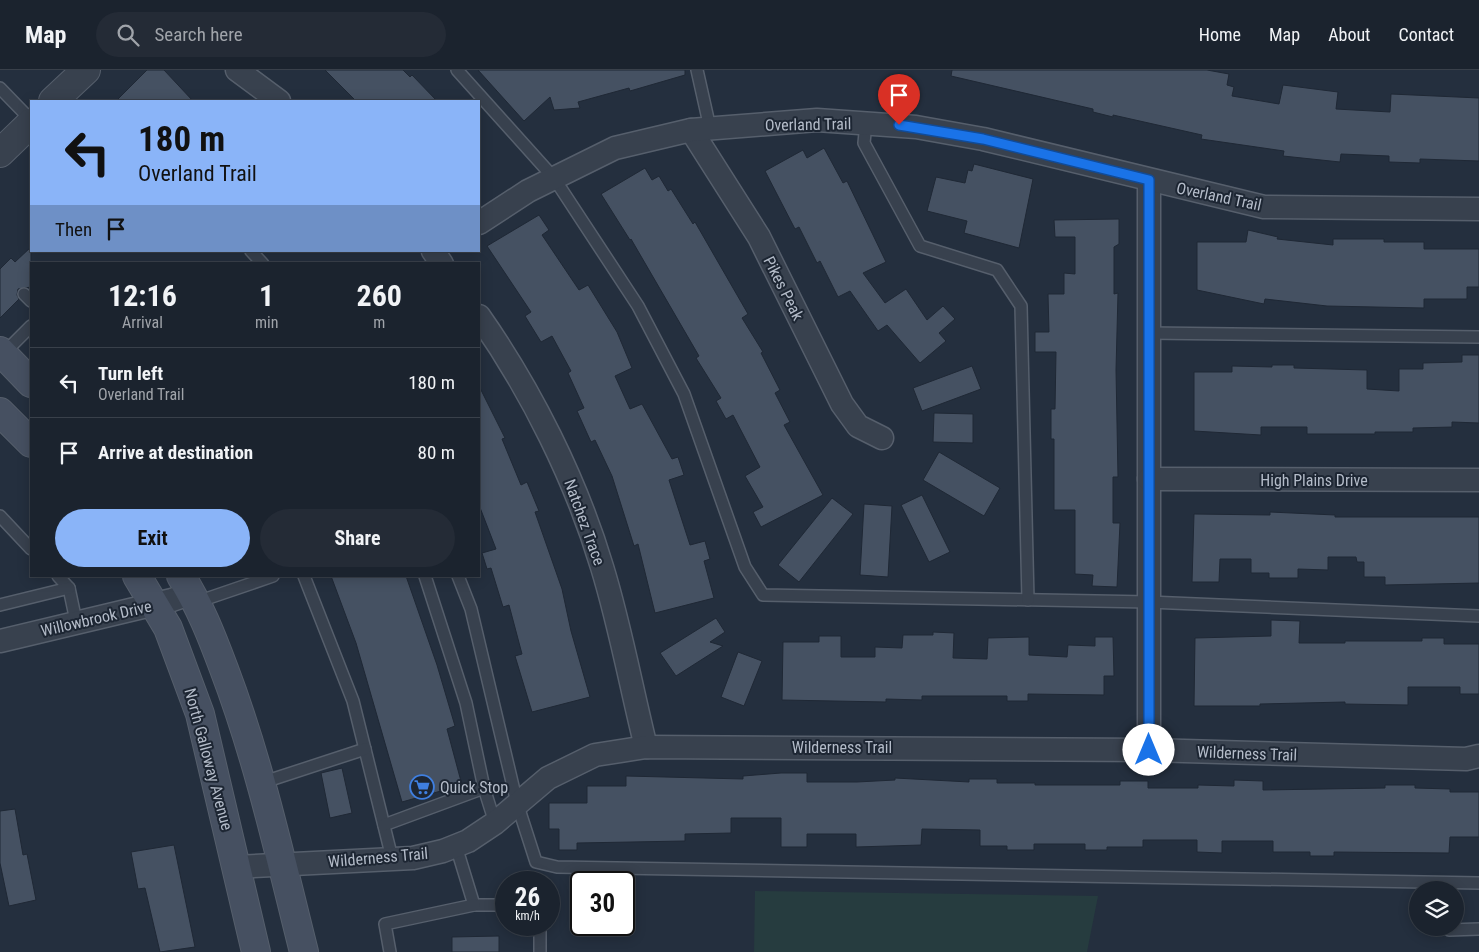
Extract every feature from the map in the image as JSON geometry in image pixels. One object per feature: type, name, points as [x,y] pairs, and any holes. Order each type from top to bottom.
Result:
[{"type":"main road","points":[[2,353],[29,377]]},
{"type":"main road","points":[[0,412],[30,443]]},
{"type":"main road","name":"North Galloway Avenue","points":[[138,577],[154,604],[180,658],[200,714],[256,952]]},
{"type":"main road","points":[[190,591],[233,694],[260,783],[304,952]]},
{"type":"street","points":[[57,100],[86,70]]},
{"type":"street","points":[[237,70],[277,100]]},
{"type":"street","name":"Overland Trail","points":[[480,222],[528,191],[615,148],[701,129],[817,120],[916,126],[983,139],[1264,206],[1479,209]]},
{"type":"street","points":[[0,153],[30,122]]},
{"type":"street","name":"Pikes Peak","points":[[701,129],[759,237],[842,404],[858,426],[882,438]]},
{"type":"street","points":[[1149,180],[1149,750]]},
{"type":"street","name":"Natchez Trace","points":[[480,317],[495,339],[564,461],[602,567],[646,747]]},
{"type":"street","name":"High Plains Drive","points":[[1149,479],[1479,480]]},
{"type":"street","name":"Willowbrook Drive","points":[[0,641],[76,621],[154,604],[190,591]]},
{"type":"street","name":"Wilderness Trail","points":[[236,867],[414,858],[456,846],[468,841],[495,824],[548,778],[595,754],[646,747],[1149,750],[1466,759],[1479,756]]},
{"type":"lane","points":[[458,70],[554,178],[638,306],[684,394],[745,567],[763,595],[1149,602],[1479,616]]},
{"type":"lane","points":[[697,70],[701,129]]},
{"type":"lane","points":[[0,88],[30,120]]},
{"type":"lane","points":[[866,123],[864,143],[920,246],[997,270],[1021,306],[1028,600]]},
{"type":"lane","points":[[252,252],[261,262]]},
{"type":"lane","points":[[2,353],[30,327]]},
{"type":"lane","points":[[1149,333],[1479,337]]},
{"type":"lane","points":[[0,516],[30,547]]},
{"type":"lane","points":[[59,577],[69,588],[76,621]]},
{"type":"lane","points":[[190,591],[267,577]]},
{"type":"lane","points":[[304,577],[353,701],[392,858]]},
{"type":"lane","points":[[425,577],[466,703],[484,788],[495,824]]},
{"type":"lane","points":[[458,577],[471,609],[517,803],[536,862],[557,867],[1479,883]]},
{"type":"lane","points":[[0,605],[69,588]]},
{"type":"lane","points":[[260,783],[364,749]]},
{"type":"lane","points":[[384,825],[484,788]]},
{"type":"lane","points":[[456,846],[474,905]]},
{"type":"lane","points":[[390,952],[386,924],[474,905],[495,904]]},
{"type":"lane","points":[[1464,930],[1479,929]]},
{"type":"lane","points":[[540,936],[540,952]]},
{"type":"green space","points":[[755,891],[1098,896],[1087,952],[754,952]]},
{"type":"building","points":[[147,70],[164,70],[192,100],[117,100]]},
{"type":"building","points":[[325,70],[403,70],[410,77],[412,75],[436,100],[355,100]]},
{"type":"building","points":[[478,70],[685,70],[685,75],[630,91],[629,88],[578,102],[580,108],[554,110],[550,97],[524,121]]},
{"type":"building","points":[[952,70],[1207,70],[1229,74],[1227,85],[1234,87],[1232,96],[1279,104],[1283,85],[1338,92],[1336,109],[1390,112],[1391,94],[1479,98],[1479,161],[1420,159],[1420,163],[1389,162],[1389,156],[1341,154],[1340,162],[1283,156],[1284,151],[1201,139],[1202,135],[1113,115],[1113,117],[1093,112],[1093,109],[951,76]]},
{"type":"building","points":[[824,148],[843,183],[847,181],[886,262],[863,273],[885,303],[906,289],[927,320],[943,306],[955,319],[939,333],[946,341],[920,363],[887,325],[878,331],[850,291],[838,297],[820,261],[817,263],[799,227],[795,229],[765,171],[803,150],[807,158]]},
{"type":"building","points":[[974,164],[1033,179],[1019,248],[964,233],[967,221],[927,211],[936,177],[965,183],[968,170],[972,171]]},
{"type":"building","points":[[645,168],[652,180],[659,176],[668,191],[671,189],[693,224],[695,222],[748,314],[742,318],[763,352],[761,353],[780,390],[775,393],[790,422],[784,425],[823,495],[761,527],[753,512],[763,507],[745,476],[760,467],[733,415],[726,419],[716,401],[721,398],[696,358],[699,356],[631,239],[601,194]]},
{"type":"building","points":[[539,215],[549,230],[542,235],[579,290],[588,285],[617,332],[632,368],[615,376],[630,409],[642,404],[672,459],[678,457],[684,475],[669,480],[690,545],[705,541],[710,559],[704,561],[714,598],[655,613],[638,544],[634,546],[612,476],[595,440],[591,442],[577,411],[584,408],[568,373],[571,371],[552,336],[541,342],[525,316],[531,312],[487,246]]},
{"type":"building","points":[[1119,219],[1119,244],[1114,247],[1114,294],[1118,293],[1116,370],[1118,477],[1113,477],[1113,523],[1120,523],[1117,587],[1092,586],[1093,575],[1075,574],[1075,510],[1054,510],[1054,439],[1051,439],[1051,409],[1055,409],[1056,352],[1035,352],[1035,332],[1049,332],[1048,294],[1064,294],[1064,273],[1075,274],[1075,237],[1055,237],[1054,220]]},
{"type":"building","points":[[1248,230],[1278,237],[1277,239],[1333,245],[1333,239],[1384,239],[1384,242],[1424,242],[1424,249],[1479,249],[1479,287],[1467,287],[1467,299],[1424,299],[1424,308],[1327,306],[1265,299],[1264,304],[1197,290],[1197,242],[1246,242]]},
{"type":"building","points":[[30,248],[30,287],[18,289],[17,295],[19,299],[0,318],[0,269],[11,258],[15,262]]},
{"type":"building","points":[[1462,355],[1479,355],[1479,423],[1452,422],[1452,427],[1413,428],[1413,432],[1375,432],[1375,434],[1307,434],[1307,427],[1261,427],[1261,435],[1194,431],[1194,372],[1232,372],[1232,366],[1272,367],[1272,365],[1294,365],[1294,368],[1367,370],[1367,389],[1399,391],[1399,369],[1423,369],[1423,363],[1462,362]]},
{"type":"building","points":[[972,366],[981,389],[922,411],[913,388]]},
{"type":"building","points":[[480,388],[505,438],[502,439],[521,485],[527,482],[539,511],[535,512],[562,589],[571,631],[590,697],[532,712],[515,656],[522,654],[509,605],[503,607],[491,568],[487,569],[482,553],[496,549],[480,508]]},
{"type":"building","points":[[934,413],[973,414],[973,443],[933,442]]},
{"type":"building","points":[[939,452],[1000,488],[984,516],[923,480]]},
{"type":"building","points":[[922,495],[950,552],[929,562],[901,505]]},
{"type":"building","points":[[832,498],[853,514],[799,582],[778,565]]},
{"type":"building","points":[[864,504],[892,506],[888,577],[860,575]]},
{"type":"building","points":[[1270,512],[1335,515],[1335,517],[1479,517],[1479,583],[1385,585],[1385,577],[1364,577],[1364,562],[1357,562],[1356,557],[1328,557],[1328,570],[1298,569],[1298,578],[1269,578],[1269,573],[1251,573],[1251,559],[1220,559],[1219,582],[1192,582],[1194,514],[1270,515]]},
{"type":"building","points":[[331,577],[406,577],[437,665],[455,726],[447,729],[462,785],[402,802],[356,643]]},
{"type":"building","points":[[716,618],[725,632],[710,642],[723,646],[676,676],[660,653]]},
{"type":"building","points":[[1271,620],[1300,621],[1299,643],[1422,641],[1422,638],[1444,638],[1444,644],[1479,644],[1479,694],[1460,694],[1460,687],[1408,687],[1408,705],[1345,704],[1345,702],[1260,704],[1260,706],[1194,706],[1195,638],[1271,636]]},
{"type":"building","points":[[933,632],[954,633],[953,658],[987,659],[988,638],[1029,637],[1029,655],[1067,657],[1068,645],[1095,646],[1095,637],[1113,637],[1114,676],[1104,676],[1104,695],[1028,694],[1028,701],[1007,701],[1007,696],[922,696],[922,700],[886,699],[886,702],[782,700],[783,642],[819,642],[819,636],[841,636],[841,657],[875,657],[875,647],[902,648],[903,635],[933,635]]},
{"type":"building","points":[[738,652],[762,661],[744,706],[721,697]]},
{"type":"building","points":[[342,768],[352,813],[330,818],[321,773]]},
{"type":"building","points":[[807,773],[807,782],[857,782],[895,780],[895,778],[969,782],[969,779],[997,779],[997,783],[1035,783],[1035,785],[1120,785],[1120,781],[1148,781],[1148,788],[1198,788],[1198,785],[1234,786],[1234,780],[1263,781],[1263,790],[1385,788],[1385,785],[1415,785],[1415,788],[1450,789],[1450,792],[1479,792],[1479,837],[1450,837],[1449,853],[1334,852],[1334,856],[1310,856],[1310,852],[1273,852],[1273,841],[1222,841],[1222,853],[1197,852],[1197,840],[1143,840],[1143,847],[1107,847],[1107,850],[1085,850],[1085,844],[1034,844],[1034,850],[1007,850],[1007,846],[980,846],[980,830],[922,829],[921,845],[856,847],[856,834],[807,834],[807,847],[781,847],[781,818],[731,818],[731,833],[685,834],[685,841],[577,843],[577,850],[559,850],[559,829],[549,829],[549,803],[587,803],[587,786],[626,786],[626,776],[743,779],[743,776]]},
{"type":"building","points":[[15,809],[23,855],[27,854],[36,900],[9,906],[0,863],[0,811]]},
{"type":"building","points":[[174,845],[195,947],[160,952],[145,888],[138,889],[131,852]]},
{"type":"building","points":[[499,936],[499,952],[452,952],[452,937]]},
{"type":"place","name":"Quick Stop","points":[[422,787]]},
{"type":"route","points":[[899,125],[916,126],[983,139],[1149,180],[1149,750]]}]
